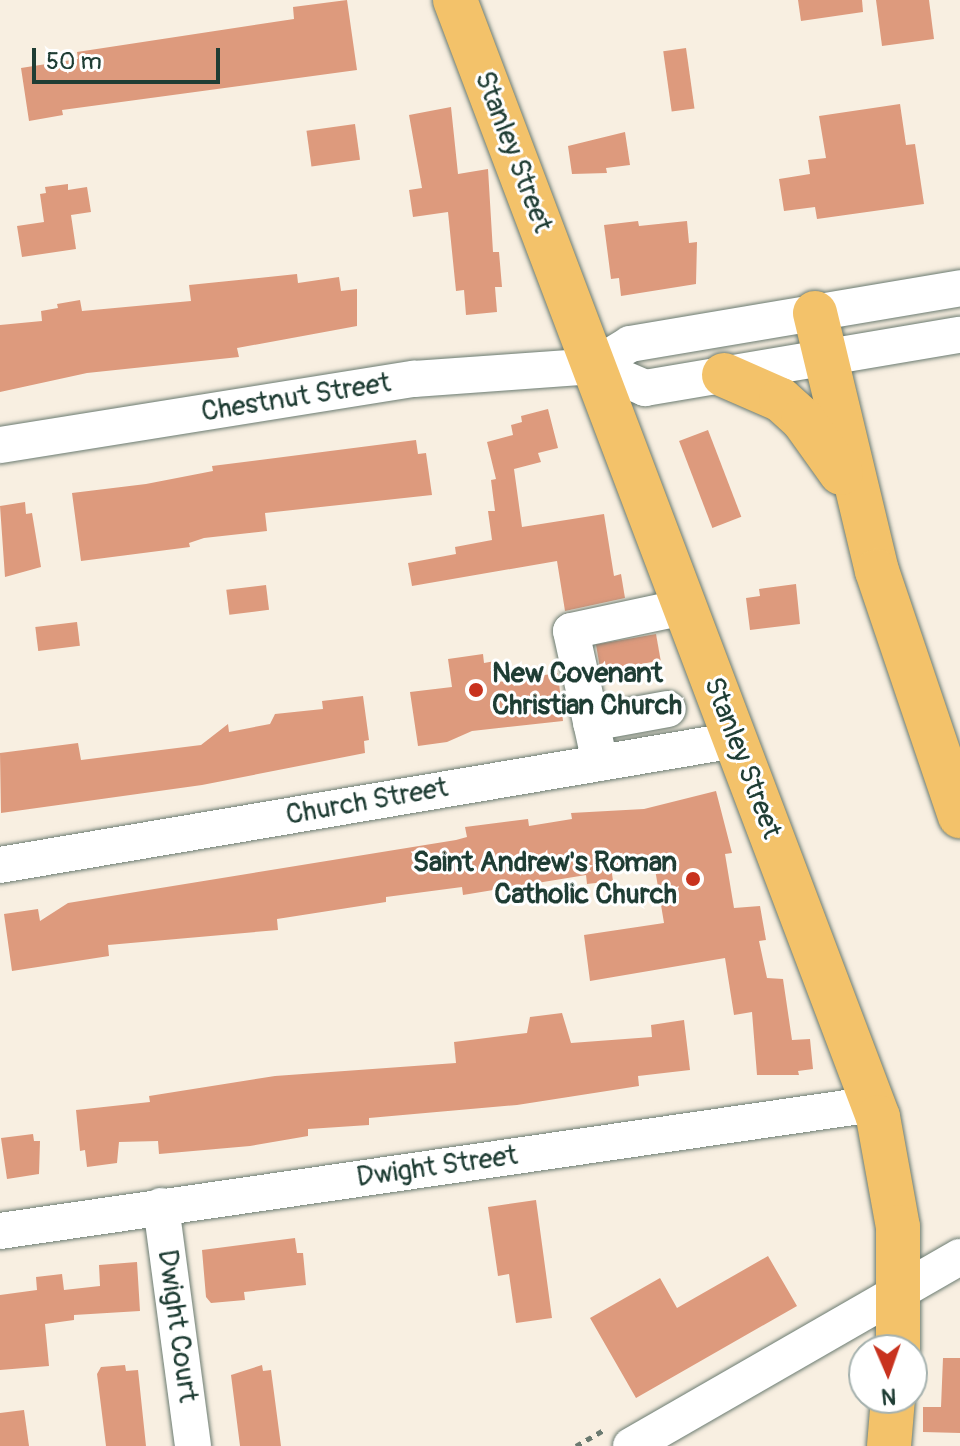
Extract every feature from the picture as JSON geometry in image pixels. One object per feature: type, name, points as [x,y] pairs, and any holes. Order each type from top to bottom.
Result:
[{"type":"main road","name":"Stanley Street","points":[[455,0],[874,1104],[896,1203],[901,1291],[899,1334]]},
{"type":"main road","points":[[815,313],[856,497],[960,816]]},
{"type":"main road","points":[[724,375],[767,391],[795,412],[856,497]]},
{"type":"main road","points":[[889,1446],[892,1414]]},
{"type":"street","name":"Chestnut Street","points":[[0,445],[414,379],[594,366],[630,344],[960,288]]},
{"type":"street","name":"Chestnut Street","points":[[594,366],[645,388],[960,335]]},
{"type":"street","points":[[600,763],[571,631],[684,607]]},
{"type":"street","points":[[591,723],[668,709]]},
{"type":"street","name":"Church Street","points":[[0,865],[735,740]]},
{"type":"street","name":"Dwight Street","points":[[0,1231],[874,1104]]},
{"type":"street","name":"Dwight Court","points":[[161,1206],[193,1446]]},
{"type":"street","points":[[631,1446],[960,1257]]},
{"type":"building","points":[[347,0],[357,70],[62,110],[63,115],[29,121],[21,68],[78,59],[77,52],[294,19],[293,7]]},
{"type":"building","points":[[798,0],[862,0],[863,12],[801,21]]},
{"type":"building","points":[[876,0],[929,0],[934,39],[882,46]]},
{"type":"building","points":[[686,48],[694,108],[672,112],[663,51]]},
{"type":"building","points":[[900,104],[906,145],[915,144],[924,204],[817,219],[815,207],[784,211],[779,179],[810,174],[808,160],[826,158],[819,116]]},
{"type":"building","points":[[451,107],[458,174],[488,169],[493,252],[499,252],[502,287],[495,287],[497,312],[466,315],[464,290],[456,291],[448,212],[413,217],[409,190],[422,188],[409,115]]},
{"type":"building","points":[[355,124],[360,160],[311,166],[306,131]]},
{"type":"building","points":[[625,132],[630,165],[606,168],[607,173],[572,174],[568,146]]},
{"type":"building","points":[[68,184],[68,190],[87,187],[91,212],[71,215],[76,249],[22,257],[17,226],[44,222],[40,194],[46,193],[45,187]]},
{"type":"building","points":[[638,221],[639,226],[687,221],[689,243],[697,242],[696,284],[621,296],[619,278],[611,279],[604,225]]},
{"type":"building","points":[[297,274],[298,283],[339,277],[341,291],[357,289],[357,326],[237,348],[239,357],[87,373],[0,392],[0,325],[42,321],[41,311],[80,300],[82,311],[191,301],[189,285]]},
{"type":"building","points":[[548,409],[558,448],[538,453],[541,462],[514,469],[522,527],[604,514],[614,576],[621,574],[625,598],[565,611],[557,561],[412,586],[408,563],[456,554],[455,547],[492,540],[488,511],[495,511],[491,480],[496,479],[487,442],[513,435],[511,425],[522,422],[521,416]]},
{"type":"building","points":[[708,430],[741,517],[712,528],[679,441]]},
{"type":"building","points":[[416,440],[418,454],[426,453],[432,495],[265,513],[267,531],[204,538],[189,543],[190,547],[81,561],[72,493],[146,484],[213,471],[212,466]]},
{"type":"building","points":[[25,502],[26,514],[32,513],[41,567],[5,577],[0,506]]},
{"type":"building","points":[[796,584],[800,624],[750,630],[746,598],[760,596],[759,589]]},
{"type":"building","points":[[266,585],[269,610],[229,615],[226,590]]},
{"type":"building","points":[[77,622],[80,646],[38,651],[35,627]]},
{"type":"building","points":[[656,634],[661,661],[601,671],[596,645]]},
{"type":"building","points":[[483,654],[484,663],[495,661],[498,682],[558,673],[563,721],[472,731],[447,742],[418,746],[410,692],[452,687],[448,659]]},
{"type":"building","points":[[363,696],[369,740],[364,741],[365,753],[202,785],[1,813],[0,753],[78,743],[81,760],[201,745],[228,724],[229,732],[270,724],[275,714],[323,709],[322,701]]},
{"type":"building","points":[[716,791],[732,853],[725,854],[734,908],[760,906],[766,940],[759,941],[767,978],[783,979],[792,1040],[810,1039],[813,1069],[798,1071],[799,1075],[757,1075],[752,1012],[734,1015],[725,958],[590,981],[584,935],[664,923],[654,863],[611,867],[613,881],[587,884],[586,875],[463,895],[462,887],[386,897],[386,902],[277,919],[278,930],[108,945],[109,956],[12,971],[4,914],[38,909],[40,921],[68,903],[456,840],[467,837],[465,827],[528,819],[529,826],[572,819],[571,813],[644,809]]},
{"type":"building","points":[[562,1013],[571,1043],[652,1037],[651,1025],[684,1020],[690,1070],[638,1076],[639,1086],[517,1105],[369,1118],[369,1125],[308,1129],[308,1136],[250,1146],[159,1154],[158,1141],[119,1142],[117,1163],[87,1167],[85,1150],[80,1151],[76,1110],[150,1102],[149,1096],[275,1076],[456,1063],[454,1042],[527,1033],[530,1017]]},
{"type":"building","points":[[33,1134],[34,1141],[40,1141],[39,1174],[7,1179],[1,1138]]},
{"type":"building","points":[[536,1200],[552,1318],[516,1323],[509,1274],[498,1276],[488,1207]]},
{"type":"building","points":[[295,1238],[297,1253],[303,1253],[306,1285],[244,1292],[245,1300],[211,1303],[206,1297],[202,1250]]},
{"type":"building","points":[[768,1256],[797,1306],[636,1398],[590,1318],[660,1278],[677,1308]]},
{"type":"building","points":[[137,1262],[140,1311],[74,1315],[74,1320],[45,1324],[49,1366],[0,1370],[0,1295],[37,1290],[36,1277],[62,1274],[64,1290],[100,1286],[99,1265]]},
{"type":"building","points":[[943,1358],[960,1358],[960,1433],[923,1432],[923,1414],[928,1414],[928,1407],[941,1407]]},
{"type":"building","points":[[125,1365],[126,1371],[138,1370],[146,1446],[106,1446],[97,1374],[101,1367]]},
{"type":"building","points":[[262,1365],[263,1371],[271,1370],[281,1446],[240,1446],[231,1375]]},
{"type":"building","points":[[24,1410],[29,1446],[0,1446],[0,1413]]},
{"type":"place","name":"New Covenant Christian Church","points":[[476,690]]},
{"type":"place","name":"Saint Andrew's Roman Catholic Church","points":[[693,879]]}]
